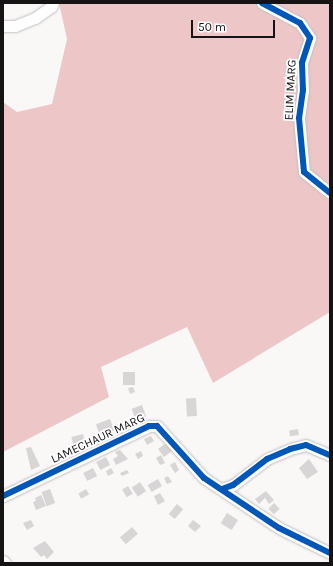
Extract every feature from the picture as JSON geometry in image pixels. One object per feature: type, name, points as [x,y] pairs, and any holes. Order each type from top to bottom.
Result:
[{"type":"street","points":[[3,26],[15,26],[35,18],[51,7],[52,3]]},
{"type":"street","name":"ELIM MARG","points":[[262,3],[300,23],[310,38],[302,63],[304,90],[300,118],[304,172],[330,193]]},
{"type":"street","name":"LAMECHAUR MARG","points":[[3,496],[153,425],[161,428],[204,478],[279,528],[330,553]]},
{"type":"street","points":[[222,489],[233,485],[267,459],[290,449],[306,445],[330,455]]},
{"type":"shaded area","points":[[59,3],[330,3],[330,312],[213,383],[187,327],[101,367],[109,397],[3,452],[3,102],[17,112],[52,104],[67,39]]},
{"type":"building","points":[[123,372],[135,372],[135,385],[123,385]]},
{"type":"building","points":[[133,387],[135,392],[130,394],[128,388]]},
{"type":"building","points":[[196,398],[197,416],[187,416],[186,399]]},
{"type":"building","points":[[142,405],[146,416],[136,420],[132,409]]},
{"type":"building","points":[[110,419],[114,430],[100,435],[96,424]]},
{"type":"building","points":[[298,429],[299,435],[290,436],[289,430]]},
{"type":"building","points":[[83,434],[86,446],[74,449],[71,437]]},
{"type":"building","points":[[151,436],[154,441],[147,445],[144,439]]},
{"type":"building","points":[[166,443],[172,451],[164,457],[158,449]]},
{"type":"building","points":[[31,447],[40,466],[31,470],[26,448]]},
{"type":"building","points":[[120,450],[128,459],[116,465],[113,459],[118,456],[115,452]]},
{"type":"building","points":[[141,451],[143,456],[138,459],[135,454]]},
{"type":"building","points":[[161,455],[165,463],[160,465],[156,458]]},
{"type":"building","points":[[106,457],[110,465],[100,470],[96,462]]},
{"type":"building","points":[[309,459],[318,472],[307,479],[299,468]]},
{"type":"building","points":[[175,462],[179,470],[175,473],[170,465]]},
{"type":"building","points":[[93,468],[97,476],[87,481],[83,473]]},
{"type":"building","points":[[111,468],[114,473],[108,476],[106,471]]},
{"type":"building","points":[[127,470],[129,473],[122,476],[120,473]]},
{"type":"building","points":[[168,476],[172,482],[167,484],[164,478]]},
{"type":"building","points":[[158,479],[162,486],[152,492],[148,485]]},
{"type":"building","points":[[140,482],[146,491],[138,497],[132,488]]},
{"type":"building","points":[[128,486],[133,494],[127,497],[122,490]]},
{"type":"building","points":[[50,489],[55,503],[47,506],[42,492]]},
{"type":"building","points":[[86,489],[89,494],[81,499],[78,494]]},
{"type":"building","points":[[266,491],[274,500],[269,504],[265,498],[259,504],[255,499]]},
{"type":"building","points":[[160,493],[165,501],[158,505],[154,496]]},
{"type":"building","points":[[41,495],[46,506],[36,510],[33,502],[36,501],[35,498]]},
{"type":"building","points":[[274,503],[280,509],[274,514],[268,509]]},
{"type":"building","points":[[177,504],[183,509],[175,519],[169,514]]},
{"type":"building","points":[[227,513],[238,520],[232,530],[221,523]]},
{"type":"building","points":[[31,520],[34,526],[27,530],[23,523]]},
{"type":"building","points":[[193,520],[201,526],[195,532],[188,526]]},
{"type":"building","points":[[132,527],[138,534],[126,544],[120,537]]},
{"type":"building","points":[[45,541],[54,552],[47,559],[44,555],[41,557],[33,548]]},
{"type":"cycle path","points":[[262,3],[300,23],[310,38],[302,63],[303,90],[299,118],[304,172],[330,193]]},
{"type":"cycle path","points":[[3,496],[149,426],[157,426],[204,478],[279,528],[330,553]]},
{"type":"cycle path","points":[[222,489],[233,485],[267,459],[290,449],[306,445],[330,455]]}]
